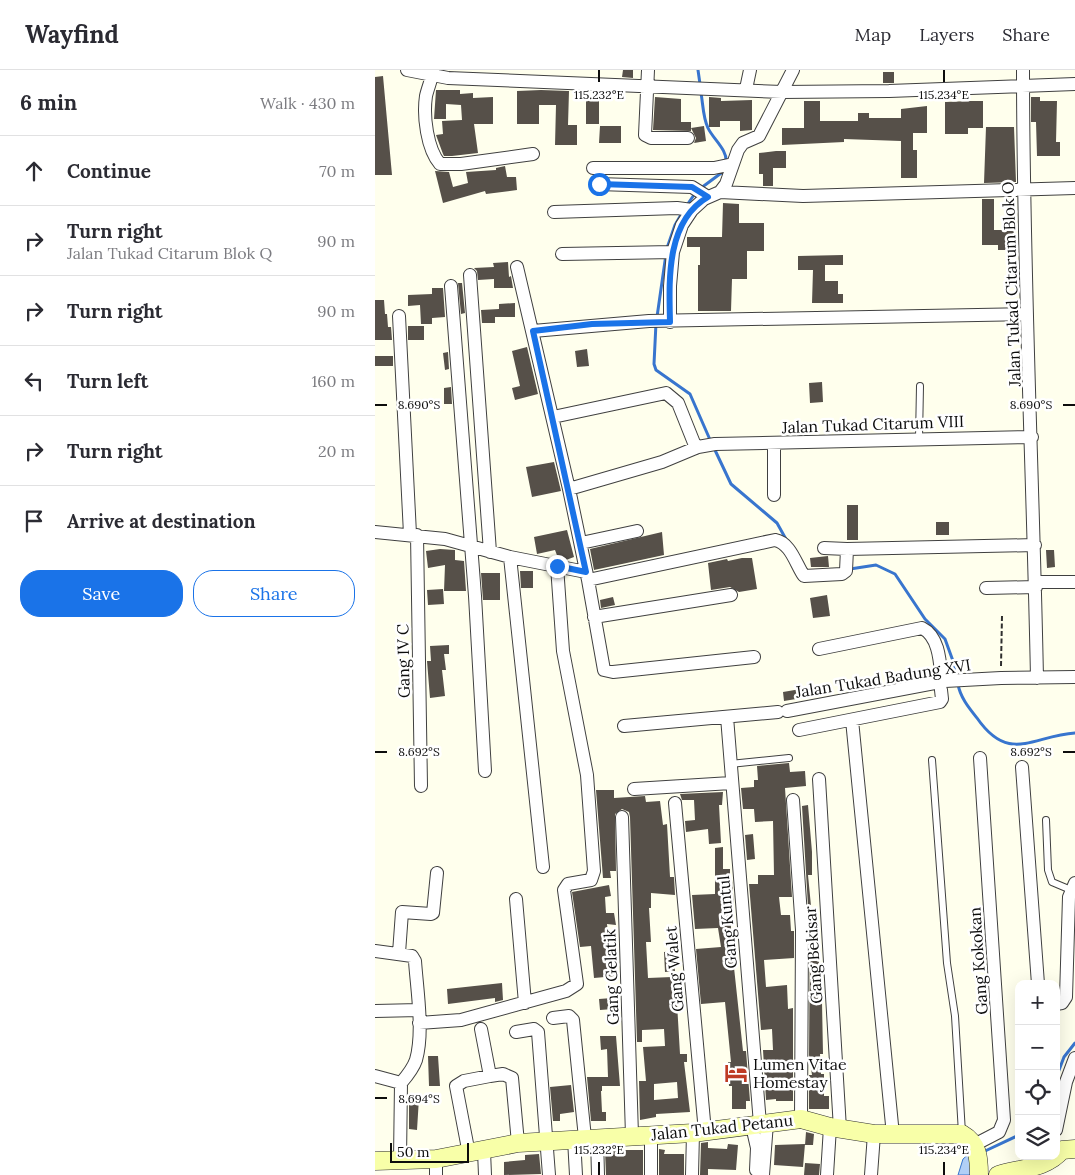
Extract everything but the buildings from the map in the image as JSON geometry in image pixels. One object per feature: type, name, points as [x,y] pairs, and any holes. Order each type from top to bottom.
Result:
[{"type":"street","points":[[407,70],[432,73],[541,76],[646,86],[781,92],[1075,84]]},
{"type":"street","points":[[648,70],[645,135],[651,138],[688,138]]},
{"type":"street","points":[[746,89],[750,70]]},
{"type":"street","points":[[667,322],[672,252],[682,225],[691,210],[711,195],[729,177],[729,166],[740,146],[755,139],[763,130],[793,70]]},
{"type":"street","name":"Jalan Tukad Citarum Blok O","points":[[1023,70],[1024,189],[1035,545],[1037,678]]},
{"type":"street","points":[[432,73],[426,99],[426,115],[430,142],[440,164],[461,164],[533,154]]},
{"type":"street","points":[[593,168],[729,166]]},
{"type":"street","points":[[599,184],[692,187],[711,195],[803,196],[1075,188]]},
{"type":"street","points":[[554,212],[677,208],[691,210]]},
{"type":"street","points":[[562,254],[672,252]]},
{"type":"street","points":[[517,268],[581,543],[602,666],[607,672],[754,657]]},
{"type":"street","points":[[470,275],[490,552]]},
{"type":"street","points":[[451,286],[469,545],[475,596],[485,770]]},
{"type":"street","points":[[533,331],[649,321],[1027,314]]},
{"type":"street","name":"Gang IV C","points":[[399,316],[413,534],[421,786]]},
{"type":"street","points":[[553,417],[666,393],[678,403],[697,447]]},
{"type":"street","name":"Jalan Tukad Citarum VIII","points":[[569,489],[662,462],[697,447],[715,444],[1032,437]]},
{"type":"street","points":[[774,444],[774,495]]},
{"type":"street","points":[[581,543],[637,531]]},
{"type":"street","points":[[375,532],[413,534],[469,545],[510,557],[557,566],[587,576],[775,540],[781,542],[790,550],[804,576],[843,574],[846,572],[847,554]]},
{"type":"street","points":[[824,548],[847,554],[1035,545]]},
{"type":"street","points":[[510,557],[543,867]]},
{"type":"street","points":[[375,1011],[461,1020],[566,992],[577,984],[564,890],[568,884],[591,880],[594,871],[587,775],[563,651],[557,566]]},
{"type":"street","points":[[986,588],[1075,582]]},
{"type":"street","points":[[594,617],[731,595]]},
{"type":"street","points":[[799,730],[940,702],[942,699],[943,684],[938,652],[931,636],[922,628],[819,649]]},
{"type":"street","name":"Jalan Tukad Badung XVI","points":[[624,726],[782,711],[967,680],[1075,677]]},
{"type":"street","name":"Gang Kuntul","points":[[727,717],[759,1124]]},
{"type":"street","points":[[852,720],[893,1135]]},
{"type":"street","name":"Gang Kokokan","points":[[974,1153],[999,1132],[1005,1120],[980,758]]},
{"type":"street","points":[[1022,767],[1038,980]]},
{"type":"street","name":"Gang Bekisar","points":[[819,779],[835,1128],[827,1175]]},
{"type":"street","points":[[634,789],[731,783]]},
{"type":"street","points":[[793,800],[802,930],[801,1119]]},
{"type":"street","name":"Gang Walet","points":[[675,803],[699,1133],[693,1175]]},
{"type":"street","name":"Gang Gelatik","points":[[622,817],[632,1135]]},
{"type":"street","points":[[399,954],[402,912],[433,913],[437,873]]},
{"type":"street","points":[[1060,1003],[1066,997],[1066,939],[1073,887]]},
{"type":"street","points":[[516,899],[525,1003]]},
{"type":"street","points":[[375,951],[413,958],[419,1016],[416,1061],[401,1083],[400,1159]]},
{"type":"street","points":[[553,1018],[569,1016],[573,1020],[585,1138],[598,1175]]},
{"type":"street","points":[[481,1029],[490,1076]]},
{"type":"street","points":[[516,1032],[534,1029],[538,1032],[548,1142],[549,1175]]},
{"type":"street","points":[[1059,1115],[1066,1082],[1075,1058]]},
{"type":"street","points":[[485,1175],[476,1153],[456,1086],[464,1081],[503,1074],[512,1078],[518,1143]]},
{"type":"street","points":[[375,1076],[401,1083]]},
{"type":"street","name":"Jalan Tukad Petanu","points":[[375,1160],[400,1159],[436,1167],[476,1153],[518,1143],[632,1135],[699,1133],[801,1119],[835,1128],[893,1135],[974,1153]]},
{"type":"street","points":[[755,1175],[759,1124]]},
{"type":"street","points":[[759,1124],[763,1175]]},
{"type":"street","points":[[871,1175],[874,1134]]},
{"type":"street","points":[[651,1135],[651,1175]]},
{"type":"street","points":[[576,1175],[585,1138]]},
{"type":"street","points":[[998,1175],[1047,1163],[1064,1147]]},
{"type":"lane","points":[[919,438],[920,386]]},
{"type":"lane","points":[[730,764],[789,758]]},
{"type":"lane","points":[[932,760],[947,963],[974,1153]]},
{"type":"lane","points":[[1045,820],[1048,870],[1052,882],[1073,887]]},
{"type":"path","points":[[1001,616],[1001,678]]},
{"type":"water","points":[[971,1152],[972,1175],[958,1175],[963,1159]]},
{"type":"waterway","points":[[698,70],[700,84]]},
{"type":"waterway","points":[[701,93],[706,124],[723,149],[726,163]]},
{"type":"waterway","points":[[701,188],[724,171]]},
{"type":"waterway","points":[[687,205],[696,192]]},
{"type":"waterway","points":[[667,248],[675,225],[682,213]]},
{"type":"waterway","points":[[657,317],[666,254]]},
{"type":"waterway","points":[[656,323],[654,364],[656,370],[690,394],[711,442]]},
{"type":"waterway","points":[[714,448],[731,484],[777,523],[787,541]]},
{"type":"waterway","points":[[850,569],[876,565],[895,574],[925,619],[945,639],[953,661],[956,678]]},
{"type":"waterway","points":[[958,684],[963,698],[971,710],[989,732],[1000,740],[1011,744],[1022,744],[1075,733]]},
{"type":"waterway","points":[[1059,1070],[1064,1057],[1075,1043]]},
{"type":"waterway","points":[[983,1152],[1015,1137]]},
{"type":"place","name":"Lumen Vitae Homestay","points":[[736,1073]]},
{"type":"route","points":[[557,566],[586,572],[533,331],[592,324],[649,321],[670,322],[669,286],[673,252],[682,225],[692,210],[708,197],[692,187],[599,184]]}]
